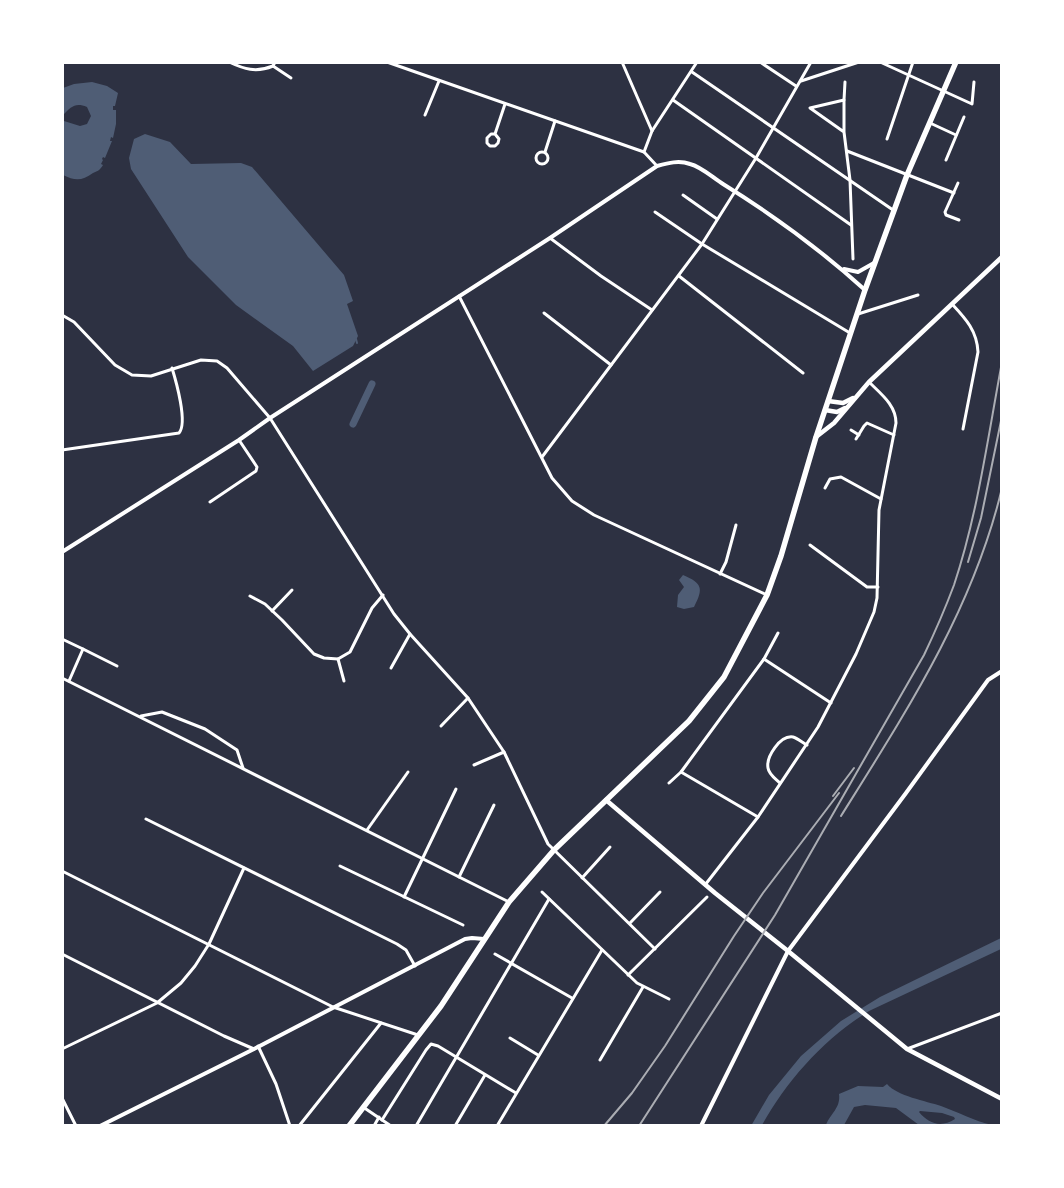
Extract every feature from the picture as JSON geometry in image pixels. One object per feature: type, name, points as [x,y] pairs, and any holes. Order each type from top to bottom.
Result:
[{"type":"highway","points":[[348,1126],[441,1006],[509,902],[554,850],[689,721],[724,677],[767,595],[781,556],[816,436],[865,290],[907,175],[956,62]]},
{"type":"main road","points":[[816,436],[834,423],[854,397],[869,382],[1002,257]]},
{"type":"main road","points":[[828,401],[843,403],[854,397]]},
{"type":"main road","points":[[825,410],[837,412],[846,408]]},
{"type":"main road","points":[[606,800],[705,884],[907,1049],[1002,1099]]},
{"type":"street","points":[[229,62],[245,70],[260,70],[274,64],[291,78]]},
{"type":"street","points":[[387,62],[644,152],[656,166]]},
{"type":"street","points":[[622,62],[652,131]]},
{"type":"street","points":[[644,152],[652,131],[697,62]]},
{"type":"street","points":[[760,62],[796,86]]},
{"type":"street","points":[[542,457],[702,244],[756,158],[811,62]]},
{"type":"street","points":[[800,81],[859,62]]},
{"type":"street","points":[[880,62],[972,104],[974,82]]},
{"type":"street","points":[[887,139],[910,76],[913,62]]},
{"type":"street","points":[[692,72],[894,210]]},
{"type":"street","points":[[425,115],[439,81]]},
{"type":"street","points":[[845,82],[844,132],[850,180],[853,259]]},
{"type":"street","points":[[673,100],[852,225]]},
{"type":"street","points":[[844,100],[810,108],[844,132]]},
{"type":"street","points":[[495,134],[505,104]]},
{"type":"street","points":[[946,160],[964,117]]},
{"type":"street","points":[[545,152],[555,122]]},
{"type":"street","points":[[929,123],[956,135]]},
{"type":"street","points":[[847,152],[954,193]]},
{"type":"street","points":[[62,552],[239,440],[270,418],[550,238],[656,166],[674,161],[691,164],[735,191],[842,269],[865,290]]},
{"type":"street","points":[[958,183],[945,212],[946,215],[960,220]]},
{"type":"street","points":[[683,195],[717,219]]},
{"type":"street","points":[[655,212],[702,244],[851,333]]},
{"type":"street","points":[[550,238],[601,276],[652,310]]},
{"type":"street","points":[[842,269],[858,272],[875,263]]},
{"type":"street","points":[[679,276],[803,373]]},
{"type":"street","points":[[858,314],[918,295]]},
{"type":"street","points":[[459,296],[552,478],[572,501],[594,515],[767,595]]},
{"type":"street","points":[[952,304],[969,322],[978,341],[978,352],[963,429]]},
{"type":"street","points":[[544,313],[610,366]]},
{"type":"street","points":[[62,315],[74,322],[115,366],[132,375],[151,376],[201,360],[217,361],[227,368],[270,418],[410,634],[468,698],[504,752],[548,844],[655,949]]},
{"type":"street","points":[[62,450],[179,434],[183,425],[172,368]]},
{"type":"street","points":[[705,884],[758,817],[807,745],[856,654],[877,604],[878,527],[881,499],[896,423],[895,412],[869,382]]},
{"type":"street","points":[[856,439],[864,426],[870,423],[894,435]]},
{"type":"street","points":[[851,430],[859,435]]},
{"type":"street","points":[[210,502],[256,471],[257,467],[239,440]]},
{"type":"street","points":[[824,476],[830,479],[841,477],[881,499]]},
{"type":"street","points":[[825,488],[830,479]]},
{"type":"street","points":[[720,574],[726,562],[736,526]]},
{"type":"street","points":[[810,545],[867,587],[878,587]]},
{"type":"street","points":[[272,611],[292,590]]},
{"type":"street","points":[[250,596],[272,611],[314,654],[324,658],[338,659],[350,652],[372,608],[383,595]]},
{"type":"street","points":[[669,783],[680,772],[764,659],[778,633]]},
{"type":"street","points":[[391,668],[410,634]]},
{"type":"street","points":[[62,639],[117,666]]},
{"type":"street","points":[[69,681],[83,649]]},
{"type":"street","points":[[338,659],[344,681]]},
{"type":"street","points":[[764,659],[831,703]]},
{"type":"street","points":[[701,1126],[788,951],[988,680],[1002,671]]},
{"type":"street","points":[[62,678],[509,902]]},
{"type":"street","points":[[441,726],[468,698]]},
{"type":"street","points":[[140,716],[162,712],[205,729],[238,750],[243,768]]},
{"type":"street","points":[[780,783],[770,774],[767,768],[772,752],[777,745],[788,738],[794,737],[807,745]]},
{"type":"street","points":[[474,765],[504,752]]},
{"type":"street","points":[[367,830],[408,772]]},
{"type":"street","points":[[680,772],[758,817]]},
{"type":"street","points":[[404,897],[424,859],[456,789]]},
{"type":"street","points":[[460,877],[494,805]]},
{"type":"street","points":[[146,819],[396,944],[406,950],[415,966]]},
{"type":"street","points":[[582,878],[610,847]]},
{"type":"street","points":[[340,866],[463,925]]},
{"type":"street","points":[[62,1048],[157,1003],[181,983],[209,944],[244,868]]},
{"type":"street","points":[[62,871],[333,1007],[420,1035]]},
{"type":"street","points":[[542,892],[628,975],[643,987],[669,999]]},
{"type":"street","points":[[630,923],[660,892]]},
{"type":"street","points":[[628,975],[707,897]]},
{"type":"street","points":[[416,1126],[549,899]]},
{"type":"street","points":[[100,1126],[465,940],[472,938],[484,939]]},
{"type":"street","points":[[499,1125],[538,1055],[602,950]]},
{"type":"street","points":[[62,954],[157,1003],[256,1047],[276,1084],[290,1126]]},
{"type":"street","points":[[495,954],[572,998]]},
{"type":"street","points":[[600,1060],[643,987]]},
{"type":"street","points":[[907,1049],[1002,1013]]},
{"type":"street","points":[[299,1126],[381,1023]]},
{"type":"street","points":[[510,1038],[538,1055]]},
{"type":"street","points":[[374,1126],[431,1044],[438,1046],[516,1093]]},
{"type":"street","points":[[454,1126],[484,1075]]},
{"type":"street","points":[[62,1098],[76,1126]]},
{"type":"street","points":[[363,1107],[391,1126]]},
{"type":"water","points":[[92,82],[107,86],[118,93],[115,106],[113,106],[113,110],[116,110],[116,124],[113,138],[111,137],[110,141],[112,141],[105,158],[103,157],[102,159],[102,167],[85,178],[75,179],[63,175],[63,116],[64,121],[80,126],[87,124],[91,116],[87,107],[79,105],[71,108],[63,115],[63,88],[74,84]]},
{"type":"water","points":[[145,134],[170,142],[191,164],[241,163],[252,167],[344,275],[353,301],[347,304],[358,336],[353,346],[313,371],[293,346],[236,305],[188,257],[131,169],[129,158],[134,139]]},
{"type":"water","points":[[683,575],[694,581],[700,591],[694,607],[684,609],[677,607],[678,595],[684,587],[679,580]]},
{"type":"water","points":[[1001,938],[1001,949],[869,1011],[837,1034],[795,1076],[762,1125],[751,1126],[769,1095],[801,1056],[841,1021],[880,997]]},
{"type":"water","points":[[887,1084],[905,1095],[992,1125],[919,1125],[896,1108],[865,1105],[854,1107],[844,1125],[826,1125],[837,1107],[839,1094],[858,1086],[883,1087]],"holes":[[[919,1112],[942,1113],[955,1119],[940,1124],[931,1122]]]},
{"type":"waterway","points":[[356,339],[357,343]]},
{"type":"waterway","points":[[353,424],[372,384]]},
{"type":"railway","points":[[639,1126],[775,915],[924,655],[951,594],[970,530],[1002,362]]},
{"type":"railway","points":[[968,562],[981,518],[1002,416]]},
{"type":"railway","points":[[841,816],[913,699],[935,659],[974,576],[1002,488]]},
{"type":"railway","points":[[833,796],[854,768]]},
{"type":"railway","points":[[604,1126],[632,1093],[665,1046],[763,893],[839,793]]}]
